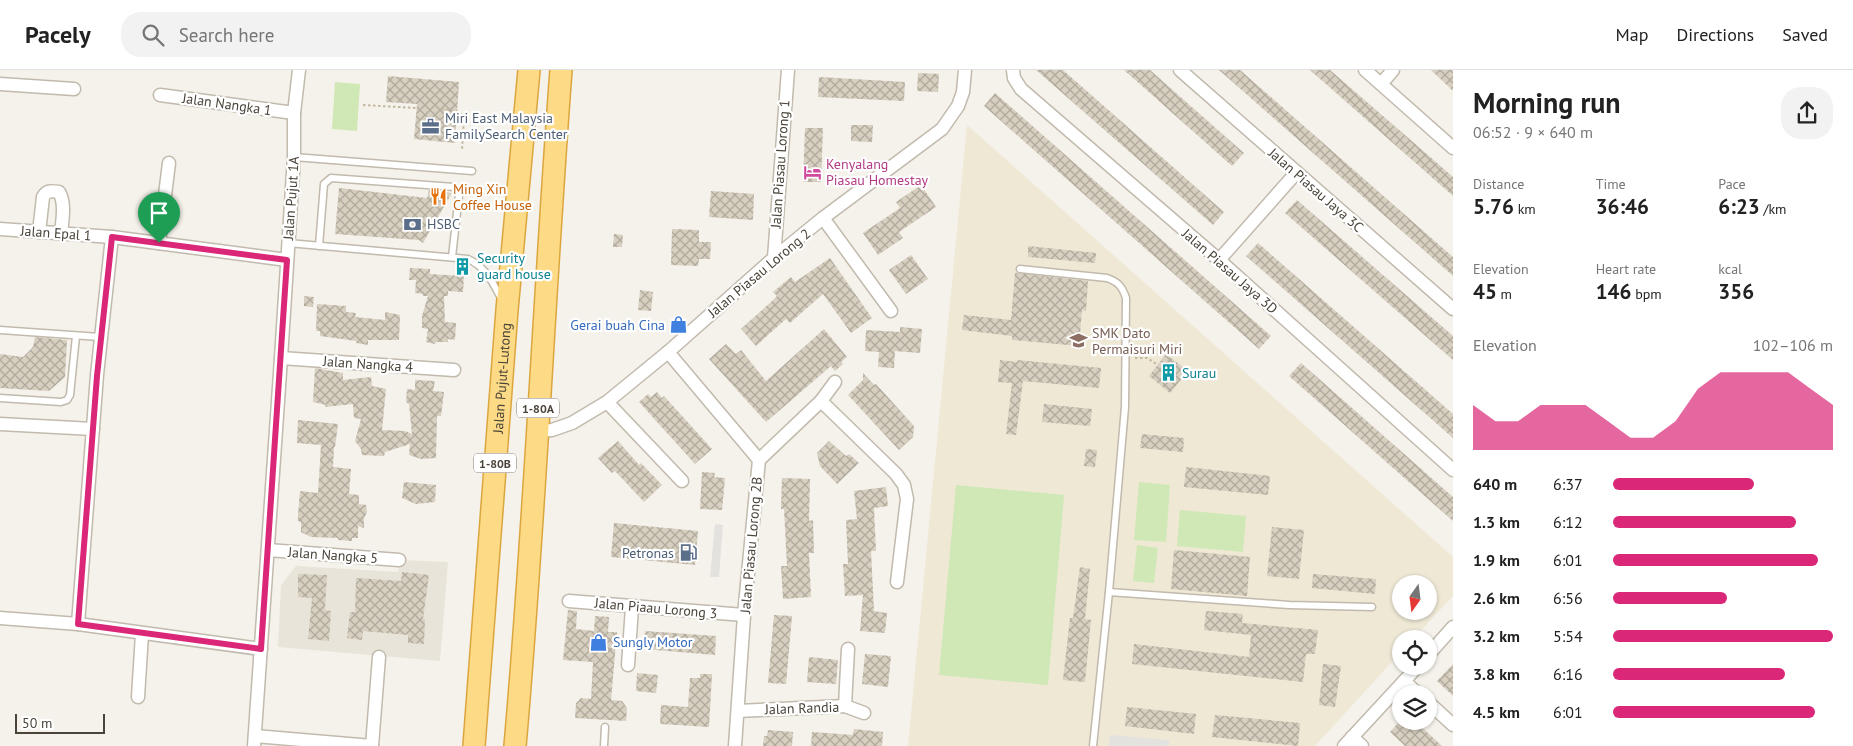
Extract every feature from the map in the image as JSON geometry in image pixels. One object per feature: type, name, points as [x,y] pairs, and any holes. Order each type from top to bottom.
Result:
[{"type":"highway","name":"Jalan Pujut-Lutong","points":[[474,746],[507,310],[529,70]]},
{"type":"highway","name":"1-80A","points":[[515,746],[525,627],[549,222],[561,70]]},
{"type":"street","name":"Jalan Pujut 1A","points":[[255,741],[294,156],[294,112],[300,70]]},
{"type":"street","name":"Jalan Piasau Lorong 1","points":[[774,258],[788,70]]},
{"type":"street","name":"Jalan Piasau Lorong 2","points":[[537,431],[552,430],[572,424],[607,402],[668,352],[774,258],[942,129],[958,106],[963,92],[965,70]]},
{"type":"street","name":"Jalan Piasau Jaya 3D","points":[[1013,70],[1014,78],[1020,89],[1219,260],[1453,470]]},
{"type":"street","name":"Jalan Piasau Jaya 3C","points":[[1180,70],[1453,309]]},
{"type":"street","points":[[1366,70],[1453,148]]},
{"type":"street","points":[[1382,84],[1393,70]]},
{"type":"street","points":[[0,84],[74,89]]},
{"type":"street","name":"Jalan Nangka 1","points":[[160,95],[294,112]]},
{"type":"street","points":[[159,243],[169,163]]},
{"type":"street","points":[[1219,260],[1296,173]]},
{"type":"street","points":[[39,232],[43,197],[50,191],[59,192],[61,196],[61,234]]},
{"type":"street","points":[[824,218],[891,311]]},
{"type":"street","name":"Jalan Epal 1","points":[[0,229],[112,237],[287,260]]},
{"type":"street","points":[[78,624],[100,337],[112,237]]},
{"type":"street","name":"Jalan Piasau Lorong 2B","points":[[668,352],[759,460],[744,615],[735,746]]},
{"type":"street","name":"Jalan Nangka 4","points":[[281,358],[454,370]]},
{"type":"street","points":[[759,460],[821,401],[835,382]]},
{"type":"street","points":[[821,401],[896,474],[904,485],[907,499],[897,582]]},
{"type":"street","points":[[607,402],[682,481]]},
{"type":"street","points":[[0,424],[93,429]]},
{"type":"street","name":"Jalan Nangka 5","points":[[268,550],[399,560]]},
{"type":"street","name":"Jalan Piaau Lorong 3","points":[[569,601],[744,615]]},
{"type":"street","points":[[628,666],[632,607]]},
{"type":"street","points":[[0,618],[78,624],[261,649]]},
{"type":"street","points":[[1437,645],[1453,627]]},
{"type":"street","points":[[138,696],[142,634]]},
{"type":"street","points":[[845,706],[848,649]]},
{"type":"street","points":[[255,741],[372,746],[379,657]]},
{"type":"street","points":[[1362,746],[1348,742],[1410,675]]},
{"type":"street","points":[[1404,681],[1408,685]]},
{"type":"street","name":"Jalan Randia","points":[[738,711],[845,706],[864,713]]},
{"type":"street","points":[[1437,710],[1453,725]]},
{"type":"lane","points":[[294,156],[472,171]]},
{"type":"lane","points":[[319,246],[324,184],[332,178],[454,187],[459,195],[452,257]]},
{"type":"lane","points":[[288,243],[468,259],[478,263],[488,275],[507,310]]},
{"type":"lane","points":[[1020,269],[1107,278],[1116,281],[1122,287],[1126,298],[1125,407],[1093,746]]},
{"type":"lane","points":[[0,330],[100,337]]},
{"type":"lane","points":[[0,398],[61,402],[67,400],[70,394],[76,336]]},
{"type":"lane","points":[[1109,592],[1289,605],[1372,607]]},
{"type":"lane","points":[[604,746],[605,727]]},
{"type":"path","points":[[363,105],[416,108]]},
{"type":"path","points":[[441,109],[458,111],[464,116],[462,150]]},
{"type":"path","points":[[1125,358],[1148,358],[1158,365]]},
{"type":"shaded area","name":"SMK Dato Permaisuri Miri","points":[[967,125],[1453,557],[1453,596],[1438,612],[1438,575],[1392,575],[1392,620],[1431,620],[1421,630],[1392,630],[1392,662],[1315,746],[908,746]]},
{"type":"shaded area","points":[[715,524],[723,525],[719,577],[710,577]]},
{"type":"shaded area","points":[[400,560],[448,562],[440,661],[278,647],[281,585],[296,566],[398,572]]},
{"type":"shaded area","points":[[1110,735],[1169,740],[1169,746],[1109,746]]},
{"type":"green space","points":[[335,82],[360,84],[357,131],[332,129]]},
{"type":"green space","points":[[1139,482],[1170,485],[1166,542],[1134,540]]},
{"type":"green space","points":[[956,485],[1064,495],[1048,685],[939,675]]},
{"type":"green space","points":[[1180,510],[1246,516],[1243,552],[1177,546]]},
{"type":"green space","points":[[1137,545],[1158,548],[1154,583],[1133,581]]},
{"type":"building","points":[[1036,70],[1063,70],[1224,212],[1213,225]]},
{"type":"building","points":[[1124,70],[1150,70],[1244,153],[1232,166]]},
{"type":"building","points":[[1219,70],[1240,70],[1453,257],[1453,276]]},
{"type":"building","points":[[1310,70],[1330,70],[1436,162],[1453,177],[1453,196]]},
{"type":"building","points":[[1431,70],[1453,70],[1453,91]]},
{"type":"building","points":[[918,73],[939,74],[938,92],[917,91]]},
{"type":"building","points":[[388,76],[459,82],[455,143],[414,139],[417,104],[386,102]]},
{"type":"building","points":[[819,77],[905,82],[904,101],[818,97]]},
{"type":"building","points":[[995,93],[1271,336],[1259,349],[984,106]]},
{"type":"building","points":[[851,125],[873,125],[872,142],[851,141]]},
{"type":"building","points":[[805,128],[823,128],[821,182],[803,182]]},
{"type":"building","points":[[921,185],[936,207],[899,232],[903,238],[878,255],[863,233],[900,208],[896,202]]},
{"type":"building","points":[[339,188],[427,198],[429,190],[452,193],[423,243],[419,240],[335,234]]},
{"type":"building","points":[[711,191],[754,194],[753,220],[709,217]]},
{"type":"building","points":[[1297,200],[1453,336],[1453,360],[1285,213]]},
{"type":"building","points":[[672,229],[699,230],[699,242],[711,242],[710,259],[699,259],[698,266],[671,265]]},
{"type":"building","points":[[614,234],[623,235],[622,247],[613,247]]},
{"type":"building","points":[[1258,243],[1453,414],[1453,438],[1246,256]]},
{"type":"building","points":[[1028,246],[1096,253],[1095,263],[1028,257]]},
{"type":"building","points":[[911,255],[928,279],[906,294],[889,270]]},
{"type":"building","points":[[830,258],[872,318],[851,333],[823,294],[790,323],[786,319],[756,346],[741,329],[777,296],[773,292],[791,277],[795,282]]},
{"type":"building","points":[[410,268],[430,269],[430,274],[464,276],[463,292],[448,291],[448,296],[444,296],[445,322],[456,323],[455,340],[448,339],[448,342],[436,342],[435,344],[426,342],[428,329],[422,328],[422,316],[428,296],[415,293],[416,280],[409,280]]},
{"type":"building","points":[[1015,273],[1088,281],[1086,311],[1082,310],[1079,346],[1012,340],[1012,336],[962,330],[964,315],[1011,320]]},
{"type":"building","points":[[640,290],[653,292],[651,311],[638,310]]},
{"type":"building","points":[[304,296],[314,297],[313,307],[304,306]]},
{"type":"building","points":[[317,304],[346,306],[346,312],[356,313],[355,317],[385,320],[385,312],[400,315],[399,340],[368,340],[368,345],[356,343],[356,341],[320,336],[320,331],[316,331]]},
{"type":"building","points":[[900,327],[922,329],[920,353],[895,351],[894,368],[878,367],[879,352],[865,351],[866,330],[900,332]]},
{"type":"building","points":[[824,329],[847,357],[841,362],[843,364],[835,371],[831,366],[766,422],[709,359],[726,344],[736,354],[741,350],[766,381]]},
{"type":"building","points":[[35,337],[67,340],[65,377],[49,391],[0,388],[0,354],[23,357],[33,347]]},
{"type":"building","name":"Surau","points":[[1166,354],[1188,371],[1170,393],[1149,376]]},
{"type":"building","points":[[1000,360],[1101,368],[1099,388],[1023,381],[1016,435],[1006,434],[1012,383],[998,382]]},
{"type":"building","points":[[1301,363],[1453,497],[1453,521],[1289,376]]},
{"type":"building","points":[[315,368],[343,373],[343,380],[371,377],[372,386],[386,389],[382,430],[405,431],[412,434],[409,404],[406,402],[407,389],[415,390],[415,380],[435,381],[433,391],[444,392],[441,416],[437,416],[436,458],[421,459],[409,455],[410,444],[385,452],[384,456],[362,455],[361,449],[355,441],[361,419],[354,418],[353,404],[325,407],[326,405],[313,402]]},
{"type":"building","points":[[863,373],[874,385],[876,384],[914,426],[913,437],[899,450],[848,395],[863,380]]},
{"type":"building","points":[[657,392],[662,398],[664,396],[712,449],[695,464],[639,402],[648,394],[651,397]]},
{"type":"building","points":[[1044,404],[1092,409],[1090,426],[1042,422]]},
{"type":"building","points":[[298,420],[338,424],[333,467],[351,469],[349,494],[359,495],[359,504],[366,505],[367,512],[364,518],[364,528],[358,526],[358,538],[352,538],[352,541],[338,540],[338,538],[311,537],[301,532],[301,522],[298,521],[300,491],[318,493],[321,445],[297,443]]},
{"type":"building","points":[[1142,434],[1184,438],[1183,452],[1140,448]]},
{"type":"building","points":[[618,441],[639,465],[641,463],[662,485],[644,502],[615,471],[612,473],[598,458]]},
{"type":"building","points":[[829,441],[846,456],[849,454],[859,463],[837,484],[820,466],[817,453]]},
{"type":"building","points":[[1086,449],[1097,450],[1095,467],[1084,466]]},
{"type":"building","points":[[1186,467],[1270,476],[1268,495],[1184,487]]},
{"type":"building","points":[[702,472],[715,473],[714,477],[725,478],[722,510],[700,509]]},
{"type":"building","points":[[782,478],[810,479],[809,521],[813,520],[814,553],[809,553],[811,597],[783,599],[781,566],[787,566],[784,509],[781,509]]},
{"type":"building","points":[[404,482],[436,485],[435,502],[416,504],[402,498]]},
{"type":"building","points":[[886,487],[888,506],[874,508],[876,551],[871,551],[874,611],[887,613],[885,633],[860,631],[863,595],[845,596],[843,564],[848,564],[846,520],[857,519],[854,491]]},
{"type":"building","points":[[614,523],[698,531],[695,565],[611,557]]},
{"type":"building","points":[[1272,527],[1304,530],[1299,579],[1267,576]]},
{"type":"building","points":[[1174,550],[1250,557],[1247,596],[1171,589]]},
{"type":"building","points":[[1080,567],[1090,569],[1085,619],[1091,620],[1085,682],[1063,680],[1070,618],[1073,618]]},
{"type":"building","points":[[402,572],[429,575],[423,619],[425,619],[424,644],[408,643],[408,635],[363,631],[362,640],[347,638],[350,612],[355,612],[356,578],[401,581]]},
{"type":"building","points":[[298,574],[327,575],[325,610],[331,611],[329,641],[308,639],[312,598],[298,597]]},
{"type":"building","points":[[1313,574],[1376,579],[1375,594],[1312,588]]},
{"type":"building","points":[[568,610],[577,611],[576,629],[594,631],[595,616],[609,617],[608,632],[617,632],[611,700],[622,701],[627,708],[626,721],[575,718],[576,703],[581,698],[591,699],[593,662],[563,660]]},
{"type":"building","points":[[1206,611],[1243,614],[1242,623],[1318,630],[1315,654],[1306,654],[1303,682],[1132,664],[1134,644],[1249,657],[1251,635],[1204,630]]},
{"type":"building","points":[[774,615],[792,616],[786,684],[768,683]]},
{"type":"building","points":[[645,631],[716,636],[715,655],[644,649]]},
{"type":"building","points":[[865,654],[891,656],[888,687],[862,684]]},
{"type":"building","points":[[809,657],[838,660],[836,684],[807,682]]},
{"type":"building","points":[[1323,664],[1341,666],[1335,707],[1319,705]]},
{"type":"building","points":[[1453,664],[1453,696],[1437,681]]},
{"type":"building","points":[[637,673],[658,675],[656,693],[636,691]]},
{"type":"building","points":[[700,674],[712,674],[709,727],[660,724],[661,705],[688,707],[690,678],[700,678]]},
{"type":"building","points":[[1127,707],[1196,714],[1194,734],[1125,726]]},
{"type":"building","points":[[1215,715],[1300,723],[1298,746],[1212,737]]},
{"type":"building","points":[[854,729],[883,732],[882,746],[811,746],[812,732],[853,735]]},
{"type":"building","points":[[768,730],[793,732],[792,746],[763,746],[764,736],[767,736]]},
{"type":"building","points":[[1392,730],[1425,730],[1442,746],[1405,746],[1390,732]]},
{"type":"place","name":"Miri East Malaysia FamilySearch Center","points":[[431,126]]},
{"type":"place","name":"Kenyalang Piasau Homestay","points":[[812,172]]},
{"type":"place","name":"Ming Xin Coffee House","points":[[439,197]]},
{"type":"place","name":"HSBC","points":[[413,224]]},
{"type":"place","name":"Security guard house","points":[[463,266]]},
{"type":"place","name":"Gerai buah Cina","points":[[679,325]]},
{"type":"place","name":"SMK Dato Permaisuri Miri","points":[[1078,341]]},
{"type":"place","name":"Surau","points":[[1168,373]]},
{"type":"place","name":"Petronas","points":[[688,553]]},
{"type":"place","name":"Sungly Motor","points":[[599,642]]},
{"type":"route","points":[[112,237],[159,243],[287,260],[261,649],[78,624],[100,337],[112,237]]}]
